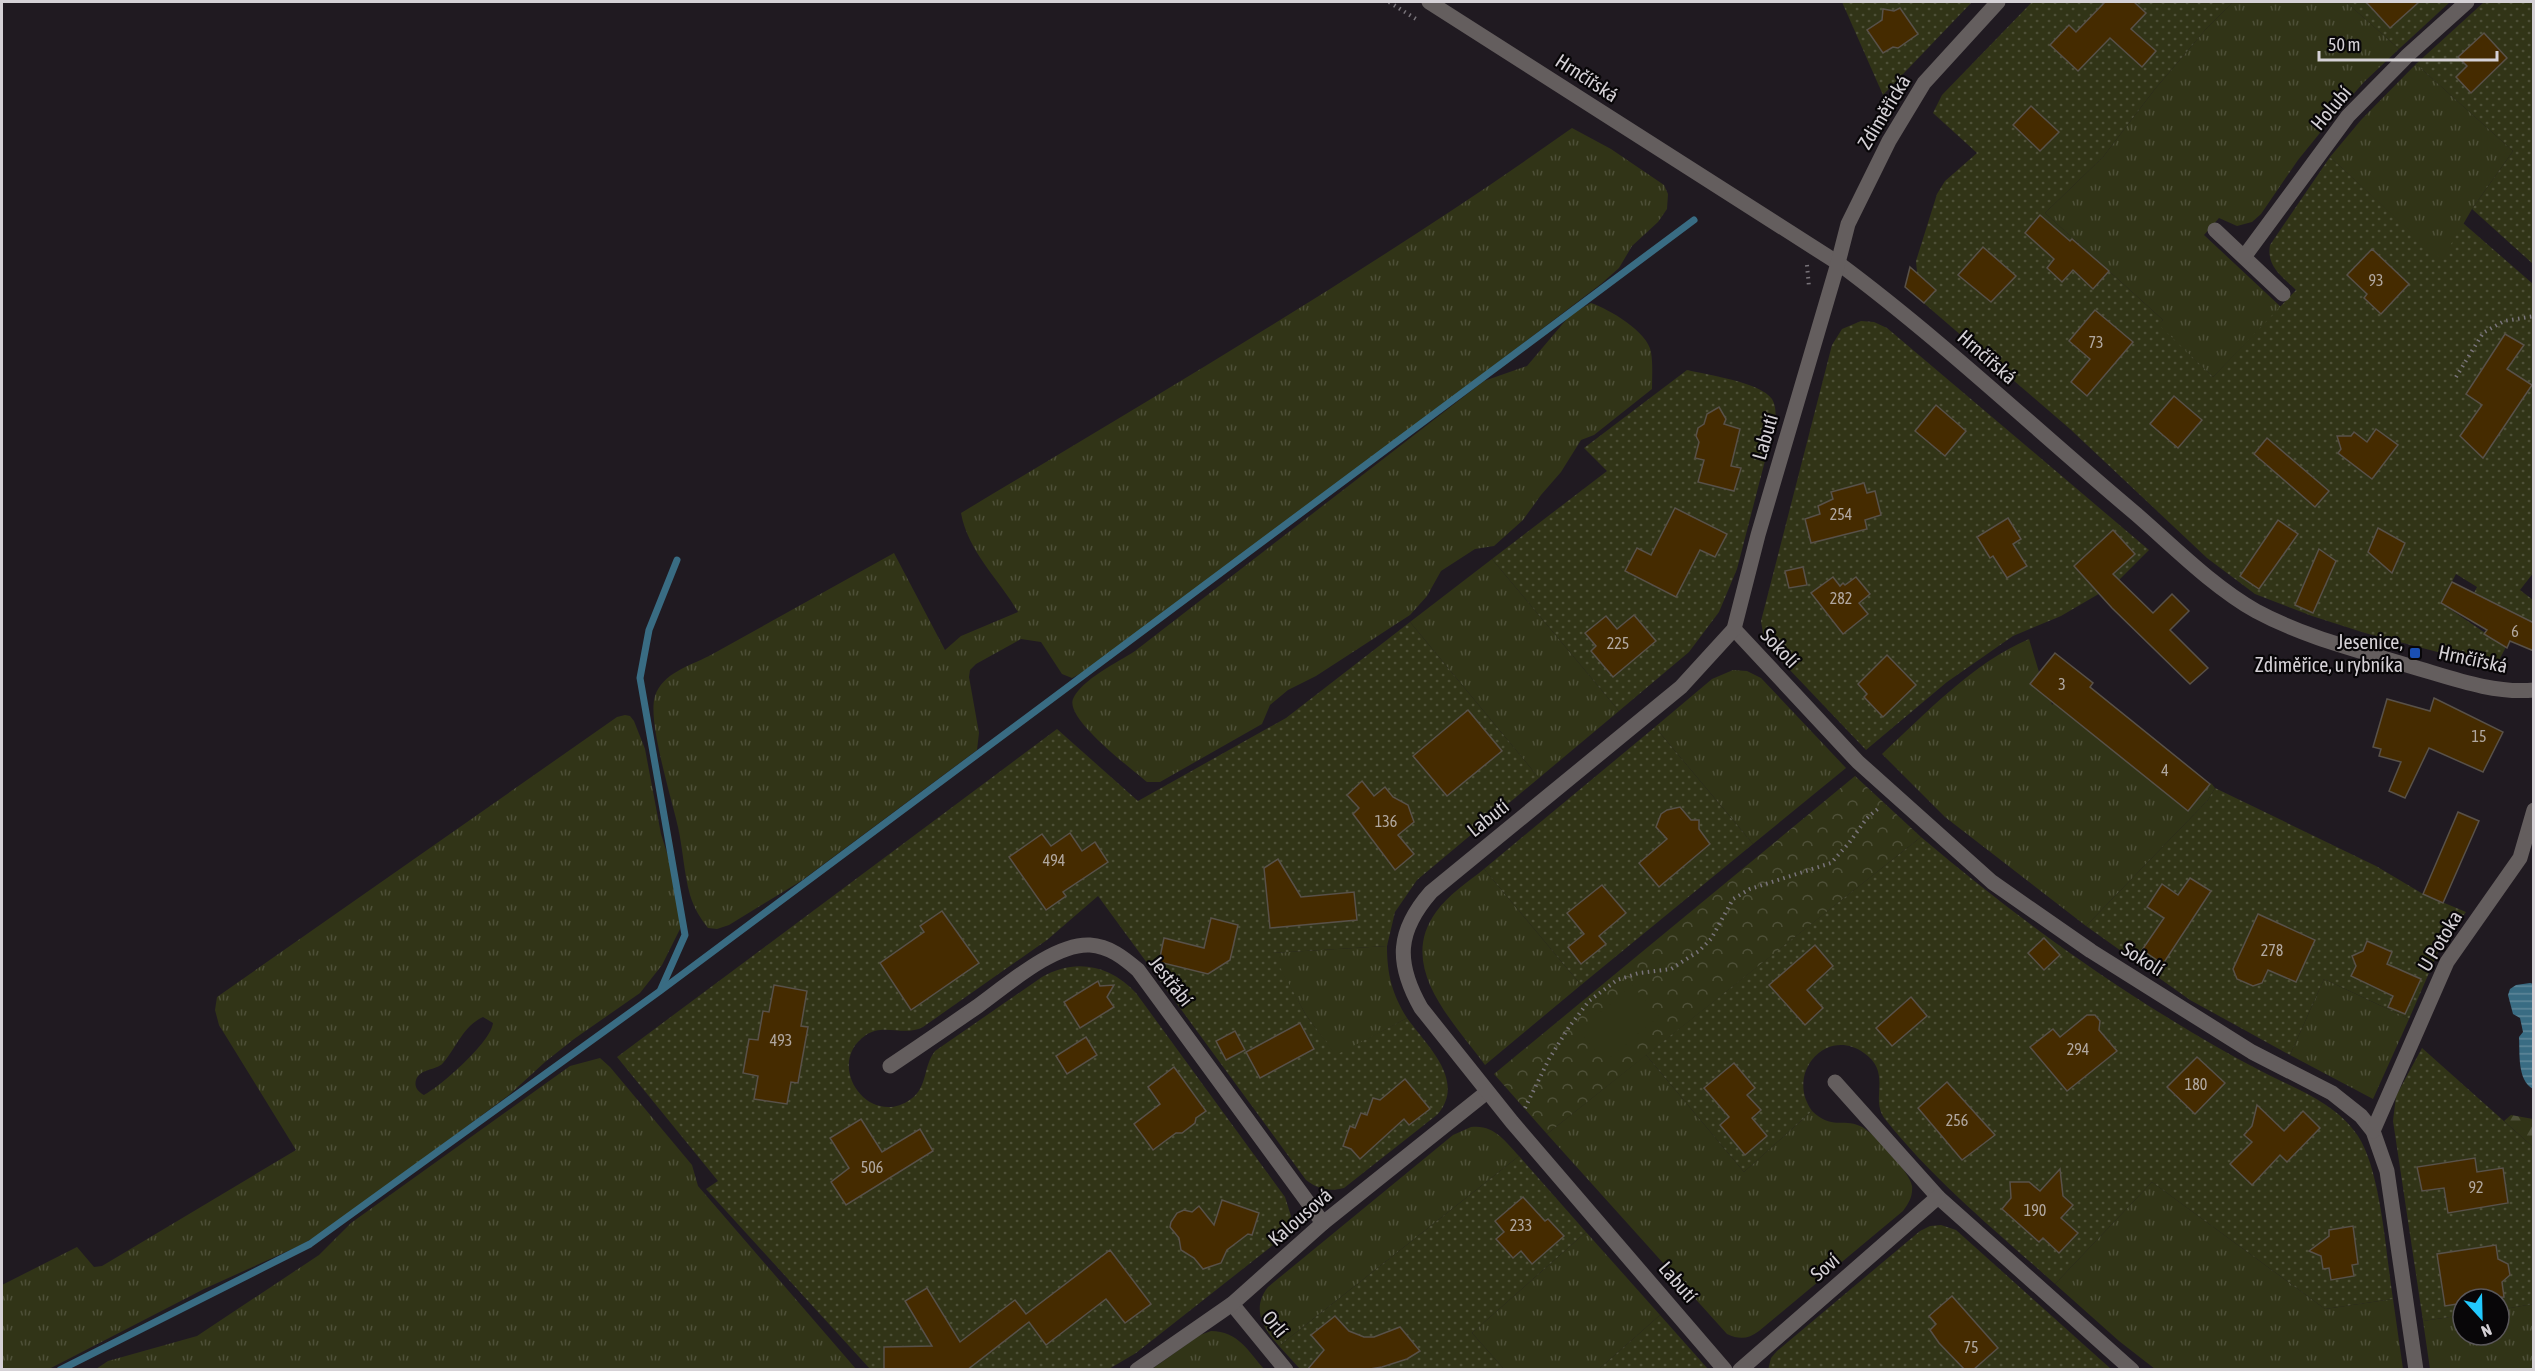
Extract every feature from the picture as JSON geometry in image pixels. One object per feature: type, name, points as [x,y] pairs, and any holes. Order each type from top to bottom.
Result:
[{"type":"street","name":"Hrnčířská","points":[[1429,2],[1838,263],[1895,305],[2222,587],[2254,610],[2284,625],[2324,640],[2457,680],[2500,688],[2534,690]]},
{"type":"street","name":"Zdiměřická","points":[[1838,263],[1848,224],[1889,141],[1924,83],[1998,2]]},
{"type":"street","name":"Holubí","points":[[2244,257],[2348,116],[2408,56],[2467,2]]},
{"type":"street","points":[[2216,230],[2283,294]]},
{"type":"street","name":"Labutí","points":[[1725,1370],[1512,1122],[1421,1008],[1404,970],[1403,950],[1406,933],[1415,910],[1431,892],[1681,687],[1734,629],[1758,535],[1838,263]]},
{"type":"street","name":"Sokolí","points":[[1734,629],[1857,762],[2001,888],[2091,951],[2252,1052],[2332,1092],[2355,1110],[2373,1131],[2387,1171],[2416,1370]]},
{"type":"street","name":"U Potoka","points":[[2373,1131],[2446,962],[2520,858],[2534,810]]},
{"type":"street","name":"Jestřábí","points":[[890,1066],[1040,962],[1074,946],[1091,944],[1108,949],[1123,957],[1138,970],[1323,1223]]},
{"type":"street","points":[[1835,1082],[1938,1197],[2132,1370]]},
{"type":"street","name":"Kalousová","points":[[1137,1370],[1232,1304],[1323,1223],[1487,1092]]},
{"type":"street","name":"Soví","points":[[1740,1370],[1938,1197]]},
{"type":"street","name":"Orlí","points":[[1232,1304],[1286,1370]]},
{"type":"path","points":[[1389,2],[1419,20]]},
{"type":"path","points":[[1801,258],[1806,264],[1810,292]]},
{"type":"path","points":[[2456,377],[2484,333],[2504,321],[2534,316]]},
{"type":"path","points":[[1512,1122],[1526,1107],[1554,1051],[1569,1026],[1589,1001],[1617,980],[1639,973],[1671,969],[1699,951],[1711,939],[1733,899],[1749,889],[1831,863],[1850,843],[1867,818],[1893,794]]},
{"type":"green space","points":[[1842,2],[1972,2],[1883,95]]},
{"type":"green space","points":[[2032,2],[2233,2],[2206,29],[2155,89],[2103,157],[2045,213],[2163,320],[2159,325],[2213,377],[2296,290],[2273,265],[2269,253],[2270,245],[2330,157],[2442,260],[2463,223],[2533,284],[2534,572],[2520,590],[2533,600],[2533,623],[2474,593],[2477,587],[2456,574],[2441,603],[2506,647],[2497,664],[2449,655],[2365,633],[2255,594],[2207,558],[2070,429],[1905,287],[1910,267],[1917,272],[1916,261],[1937,194],[1945,181],[1977,153],[1933,113],[1942,95]]},
{"type":"green space","points":[[2233,2],[2346,2],[2399,49],[2364,82],[2328,123],[2298,160],[2261,214],[2252,222],[2237,226],[2219,218],[2204,235],[2281,307],[2213,377],[2158,325],[2163,320],[2045,213],[2103,157],[2155,89],[2206,29]]},
{"type":"green space","points":[[2346,2],[2450,2],[2399,49]]},
{"type":"green space","points":[[2484,2],[2533,2],[2533,264],[2472,209],[2513,151],[2416,64]]},
{"type":"green space","points":[[2416,64],[2513,151],[2472,209],[2442,261],[2330,157],[2361,120]]},
{"type":"green space","points":[[1572,128],[1611,149],[1664,185],[1668,194],[1667,209],[1658,222],[1632,246],[1619,268],[1601,284],[1093,667],[1072,678],[1062,674],[1041,642],[1021,639],[976,664],[970,670],[969,677],[979,733],[977,750],[801,881],[729,925],[717,929],[708,928],[690,895],[678,827],[657,741],[653,708],[655,696],[664,681],[678,671],[894,553],[945,650],[961,636],[1018,612],[977,553],[961,513],[1347,278]]},
{"type":"green space","points":[[1591,303],[1627,322],[1648,344],[1651,352],[1652,389],[1594,435],[1581,440],[1561,472],[1523,520],[1494,546],[1475,549],[1441,571],[1427,596],[1410,615],[1316,676],[1288,690],[1270,705],[1262,724],[1160,782],[1147,782],[1101,743],[1079,719],[1073,708],[1073,699],[1084,685],[1135,651],[1484,381],[1527,366],[1571,314]]},
{"type":"green space","points":[[1861,321],[1874,322],[1887,328],[2149,550],[2114,585],[2061,616],[2013,636],[1947,682],[1866,750],[1768,647],[1761,621],[1832,345],[1842,329]]},
{"type":"green space","points":[[1687,370],[1733,380],[1766,393],[1774,404],[1775,422],[1737,569],[1719,612],[1689,652],[1619,711],[1492,559],[1607,471],[1584,448]]},
{"type":"green space","points":[[1492,559],[1619,711],[1539,778],[1410,622]]},
{"type":"green space","points":[[1410,622],[1539,778],[1417,880],[1395,912],[1387,946],[1272,953],[1306,1015],[1336,1055],[1407,1018],[1433,1052],[1446,1076],[1448,1089],[1446,1101],[1438,1114],[1344,1188],[1329,1190],[1310,1183],[1098,896],[1047,940],[923,1027],[909,1031],[880,1030],[866,1035],[854,1047],[849,1062],[850,1076],[857,1090],[867,1100],[880,1106],[895,1106],[911,1099],[920,1089],[935,1051],[1042,977],[1054,971],[1079,966],[1104,971],[1126,983],[1136,993],[1285,1197],[1291,1216],[1286,1235],[1136,1353],[1109,1369],[870,1369],[706,1189],[718,1181],[617,1057],[1057,729],[1138,801],[1286,718]]},
{"type":"green space","points":[[2029,639],[2039,672],[2030,684],[2051,701],[2052,705],[2054,703],[2188,810],[2211,783],[2215,788],[2208,800],[2086,926],[1945,817],[1882,754],[1970,675],[1989,661]]},
{"type":"green space","points":[[1733,670],[1747,671],[1761,678],[1846,768],[1753,844],[1655,727],[1712,679]]},
{"type":"green space","points":[[630,716],[645,749],[661,834],[680,910],[680,929],[662,965],[640,993],[574,1039],[509,1095],[330,1228],[301,1245],[204,1289],[49,1369],[2,1369],[2,1285],[77,1247],[94,1267],[102,1266],[296,1150],[219,1025],[215,1010],[217,997],[617,717]],"holes":[[[483,1017],[493,1023],[484,1041],[475,1052],[442,1083],[424,1095],[418,1091],[416,1085],[418,1076],[424,1071],[440,1066],[470,1026]]]},
{"type":"green space","points":[[1655,727],[1753,844],[1581,985],[1484,869]]},
{"type":"green space","points":[[1855,776],[1921,837],[1547,1134],[1494,1074]]},
{"type":"green space","points":[[2215,788],[2376,866],[2423,894],[2466,912],[2439,950],[2409,1019],[2324,979],[2290,1055],[2190,1000],[2086,926],[2208,800]]},
{"type":"green space","points":[[1921,837],[2011,910],[2105,977],[2215,1046],[2326,1105],[2349,1124],[2366,1151],[2372,1170],[2382,1214],[2393,1299],[2325,1309],[2152,1182],[2055,1284],[1966,1205],[1904,1142],[1881,1111],[1879,1077],[1873,1061],[1850,1046],[1836,1045],[1824,1050],[1814,1058],[1807,1069],[1803,1083],[1805,1097],[1812,1111],[1744,1172],[1646,1055]]},
{"type":"green space","points":[[1484,869],[1581,985],[1485,1065],[1445,1012],[1434,993],[1426,973],[1422,953],[1425,933],[1436,912],[1452,894]]},
{"type":"green space","points":[[1387,946],[1391,984],[1407,1018],[1336,1056],[1306,1015],[1271,953]]},
{"type":"green space","points":[[2324,979],[2409,1019],[2373,1099],[2290,1055]]},
{"type":"green space","points":[[1632,985],[1659,1016],[1605,1062],[1579,1031]]},
{"type":"green space","points":[[2422,1048],[2533,1147],[2533,1304],[2511,1308],[2511,1287],[2451,1287],[2451,1317],[2423,1321],[2393,1121],[2396,1096]]},
{"type":"green space","points":[[1646,1055],[1744,1172],[1812,1111],[1831,1122],[1854,1124],[1866,1129],[1905,1171],[1912,1186],[1909,1202],[1903,1211],[1759,1331],[1744,1338],[1727,1334],[1547,1134]]},
{"type":"green space","points":[[600,1058],[692,1165],[698,1186],[856,1369],[96,1369],[108,1361],[197,1336],[319,1255],[351,1223],[570,1066]]},
{"type":"green space","points":[[2511,1115],[2533,1119],[2533,1147],[2504,1121]]},
{"type":"green space","points":[[1471,1127],[1493,1131],[1504,1139],[1519,1156],[1279,1346],[1261,1318],[1260,1303],[1268,1287],[1453,1135]]},
{"type":"green space","points":[[1519,1156],[1586,1232],[1472,1333],[1504,1369],[1300,1369],[1279,1346]]},
{"type":"green space","points":[[2152,1182],[2325,1309],[2393,1299],[2403,1369],[2155,1369],[2119,1341],[2055,1284]]},
{"type":"green space","points":[[1941,1225],[1956,1230],[2111,1369],[1768,1370],[1771,1358],[1777,1351],[1920,1231],[1930,1226]]},
{"type":"green space","points":[[1586,1232],[1660,1315],[1599,1369],[1504,1369],[1472,1333]]},
{"type":"green space","points":[[2533,1304],[2533,1369],[2430,1369],[2423,1321],[2451,1317],[2451,1347],[2511,1347],[2511,1308]]},
{"type":"green space","points":[[1660,1315],[1708,1369],[1599,1369]]},
{"type":"green space","points":[[1211,1331],[1228,1334],[1242,1343],[1264,1369],[1152,1369],[1200,1335]]},
{"type":"water","points":[[2534,984],[2533,1089],[2528,1085],[2522,1073],[2519,1037],[2523,1032],[2520,1018],[2513,1014],[2508,995],[2510,989],[2516,985]]},
{"type":"building","points":[[2105,2],[2134,2],[2146,13],[2131,29],[2156,51],[2142,67],[2110,38],[2078,71],[2050,45],[2069,25],[2076,32]]},
{"type":"building","points":[[2366,2],[2419,2],[2390,28]]},
{"type":"building","points":[[1900,8],[1918,34],[1898,48],[1893,47],[1883,53],[1867,30],[1882,20],[1883,9],[1894,11]]},
{"type":"building","points":[[2484,33],[2507,58],[2471,93],[2456,77],[2467,66],[2458,57]]},
{"type":"building","points":[[2031,106],[2059,132],[2040,151],[2013,125]]},
{"type":"building","points":[[2040,215],[2109,271],[2093,289],[2073,270],[2062,282],[2047,268],[2054,259],[2025,233]]},
{"type":"building","points":[[1983,247],[2016,276],[1991,302],[1958,275]]},
{"type":"building","points":[[2372,249],[2409,284],[2381,314],[2364,298],[2367,294],[2347,275]]},
{"type":"building","points":[[1910,267],[1936,290],[1924,303],[1905,287]]},
{"type":"building","points":[[2095,310],[2133,342],[2087,396],[2071,382],[2090,359],[2069,341]]},
{"type":"building","points":[[2505,334],[2524,345],[2507,369],[2532,385],[2483,458],[2460,436],[2482,405],[2466,394]]},
{"type":"building","points":[[2174,396],[2202,420],[2178,448],[2150,424]]},
{"type":"building","points":[[1936,405],[1966,431],[1945,456],[1915,431]]},
{"type":"building","points":[[1719,407],[1726,419],[1724,424],[1740,429],[1731,466],[1741,468],[1734,491],[1698,482],[1704,460],[1695,458],[1699,442],[1696,436],[1698,428],[1704,424],[1707,414]]},
{"type":"building","points":[[2376,429],[2398,445],[2372,479],[2338,453],[2341,449],[2337,436],[2351,436],[2354,432],[2367,442]]},
{"type":"building","points":[[2267,438],[2329,491],[2315,507],[2254,454]]},
{"type":"building","points":[[1864,483],[1867,493],[1875,491],[1881,515],[1865,520],[1867,529],[1811,543],[1805,519],[1820,514],[1818,506],[1833,499],[1831,492]]},
{"type":"building","points":[[1675,508],[1727,534],[1715,557],[1700,550],[1676,597],[1625,571],[1637,548],[1651,555]]},
{"type":"building","points":[[2008,518],[2021,539],[2013,544],[2027,566],[2007,578],[1993,556],[1990,558],[1977,537]]},
{"type":"building","points":[[2278,520],[2298,534],[2259,589],[2240,576]]},
{"type":"building","points":[[2378,528],[2405,543],[2392,573],[2368,552]]},
{"type":"building","points":[[2113,530],[2135,554],[2113,574],[2153,613],[2172,594],[2189,611],[2170,630],[2208,668],[2190,684],[2112,608],[2074,566]]},
{"type":"building","points":[[2319,549],[2336,561],[2313,613],[2295,605]]},
{"type":"building","points":[[1803,567],[1807,585],[1789,588],[1785,571]]},
{"type":"building","points":[[1833,577],[1840,586],[1856,577],[1870,594],[1859,603],[1868,614],[1843,634],[1811,593]]},
{"type":"building","points":[[2452,582],[2534,623],[2534,651],[2510,641],[2507,648],[2484,634],[2487,630],[2441,603]]},
{"type":"building","points":[[1634,615],[1656,641],[1613,677],[1591,651],[1596,646],[1585,633],[1606,616],[1617,629]]},
{"type":"building","points":[[2055,653],[2093,683],[2090,687],[2210,784],[2188,811],[2030,684]]},
{"type":"building","points":[[1887,655],[1916,685],[1883,717],[1864,697],[1867,694],[1858,684]]},
{"type":"building","points":[[2434,698],[2503,732],[2483,772],[2429,748],[2405,798],[2389,791],[2401,762],[2379,756],[2381,749],[2373,747],[2387,699],[2430,711]]},
{"type":"building","points":[[1468,710],[1502,751],[1447,796],[1413,756]]},
{"type":"building","points":[[1362,781],[1374,796],[1385,787],[1393,797],[1408,805],[1414,822],[1398,835],[1414,854],[1395,870],[1353,814],[1359,808],[1347,795]]},
{"type":"building","points":[[1680,807],[1691,820],[1699,820],[1699,829],[1710,844],[1659,887],[1639,863],[1667,839],[1656,827],[1661,814]]},
{"type":"building","points":[[2458,812],[2479,821],[2443,903],[2423,894]]},
{"type":"building","points":[[1070,833],[1082,851],[1095,842],[1108,862],[1063,892],[1066,896],[1046,910],[1009,857],[1042,834],[1051,846]]},
{"type":"building","points":[[1278,859],[1301,897],[1354,892],[1357,920],[1270,928],[1264,868]]},
{"type":"building","points":[[2190,878],[2211,891],[2163,964],[2142,950],[2164,918],[2147,907],[2162,884],[2178,895]]},
{"type":"building","points":[[1602,885],[1626,913],[1599,936],[1606,944],[1581,964],[1568,947],[1584,934],[1567,913]]},
{"type":"building","points":[[942,911],[979,963],[911,1010],[880,963],[924,932],[920,926]]},
{"type":"building","points":[[2258,914],[2315,940],[2296,982],[2268,970],[2262,983],[2253,986],[2237,979],[2233,969]]},
{"type":"building","points":[[1211,918],[1238,925],[1230,960],[1208,974],[1159,962],[1164,938],[1204,948]]},
{"type":"building","points":[[2044,938],[2060,955],[2044,970],[2028,953]]},
{"type":"building","points":[[2367,941],[2392,952],[2387,964],[2421,979],[2405,1014],[2388,1007],[2393,996],[2351,976],[2356,966],[2352,956],[2363,951]]},
{"type":"building","points":[[1815,945],[1833,966],[1807,990],[1823,1008],[1805,1025],[1769,985]]},
{"type":"building","points":[[1098,981],[1100,986],[1114,985],[1107,997],[1114,1007],[1080,1028],[1064,1002]]},
{"type":"building","points":[[774,985],[807,991],[801,1026],[808,1027],[798,1083],[791,1082],[787,1104],[754,1099],[758,1076],[743,1073],[749,1039],[758,1040],[763,1011],[769,1012]]},
{"type":"building","points":[[1911,997],[1927,1016],[1892,1046],[1876,1028]]},
{"type":"building","points":[[2087,1015],[2095,1015],[2100,1021],[2099,1030],[2117,1051],[2067,1091],[2030,1047],[2053,1029],[2060,1037]]},
{"type":"building","points":[[1300,1023],[1314,1049],[1260,1078],[1246,1052]]},
{"type":"building","points":[[1235,1031],[1245,1050],[1226,1060],[1216,1041]]},
{"type":"building","points":[[1086,1037],[1097,1055],[1067,1074],[1056,1056]]},
{"type":"building","points":[[2197,1057],[2225,1083],[2195,1114],[2167,1087]]},
{"type":"building","points":[[1734,1063],[1755,1088],[1747,1095],[1761,1110],[1752,1118],[1767,1136],[1745,1155],[1720,1125],[1729,1117],[1704,1088]]},
{"type":"building","points":[[1174,1067],[1206,1111],[1182,1133],[1176,1133],[1153,1150],[1134,1124],[1160,1104],[1148,1087]]},
{"type":"building","points":[[1405,1079],[1430,1109],[1409,1125],[1404,1119],[1360,1159],[1351,1149],[1343,1146],[1350,1126],[1355,1128],[1361,1113],[1367,1115],[1373,1098],[1380,1100]]},
{"type":"building","points":[[1947,1082],[1995,1135],[1962,1160],[1918,1108]]},
{"type":"building","points":[[2257,1105],[2284,1131],[2303,1111],[2320,1128],[2287,1162],[2280,1155],[2252,1185],[2230,1164],[2252,1142],[2244,1135],[2252,1126]]},
{"type":"building","points":[[861,1119],[882,1152],[920,1129],[933,1151],[846,1205],[831,1182],[849,1168],[830,1138]]},
{"type":"building","points":[[2475,1158],[2477,1172],[2503,1168],[2508,1203],[2448,1213],[2444,1188],[2422,1191],[2417,1167]]},
{"type":"building","points":[[2060,1169],[2063,1196],[2073,1205],[2061,1218],[2078,1233],[2059,1253],[2043,1238],[2039,1242],[2002,1209],[2011,1198],[2010,1182],[2029,1182],[2040,1191]]},
{"type":"building","points":[[1523,1197],[1545,1221],[1548,1219],[1564,1236],[1532,1264],[1521,1251],[1513,1258],[1496,1239],[1504,1232],[1495,1221]]},
{"type":"building","points":[[1222,1200],[1259,1213],[1252,1235],[1248,1234],[1227,1250],[1221,1263],[1203,1269],[1194,1258],[1181,1250],[1179,1238],[1170,1227],[1171,1222],[1177,1213],[1184,1210],[1192,1212],[1199,1206],[1214,1225]]},
{"type":"building","points":[[2353,1226],[2358,1264],[2352,1265],[2354,1276],[2331,1280],[2329,1268],[2323,1269],[2321,1256],[2309,1251],[2329,1236],[2329,1230]]},
{"type":"building","points":[[2496,1245],[2498,1259],[2508,1264],[2510,1275],[2502,1282],[2503,1287],[2451,1287],[2451,1305],[2445,1306],[2437,1254]]},
{"type":"building","points":[[1110,1250],[1151,1304],[1125,1323],[1106,1299],[1046,1345],[1029,1322],[967,1370],[884,1370],[884,1347],[932,1346],[905,1301],[927,1288],[960,1342],[1015,1300],[1026,1314]]},
{"type":"building","points":[[1952,1296],[1998,1348],[1973,1370],[1965,1370],[1930,1330],[1936,1324],[1929,1316]]},
{"type":"building","points":[[1335,1316],[1349,1331],[1364,1337],[1374,1337],[1400,1327],[1420,1351],[1407,1359],[1382,1367],[1364,1370],[1307,1370],[1324,1350],[1311,1335]]},
{"type":"waterway","points":[[60,1370],[310,1244],[660,991],[1694,220]]},
{"type":"waterway","points":[[661,989],[685,935],[640,678],[649,630],[677,560]]},
{"type":"place","name":"Jesenice, Zdiměřice, u rybníka","points":[[2415,653]]}]
